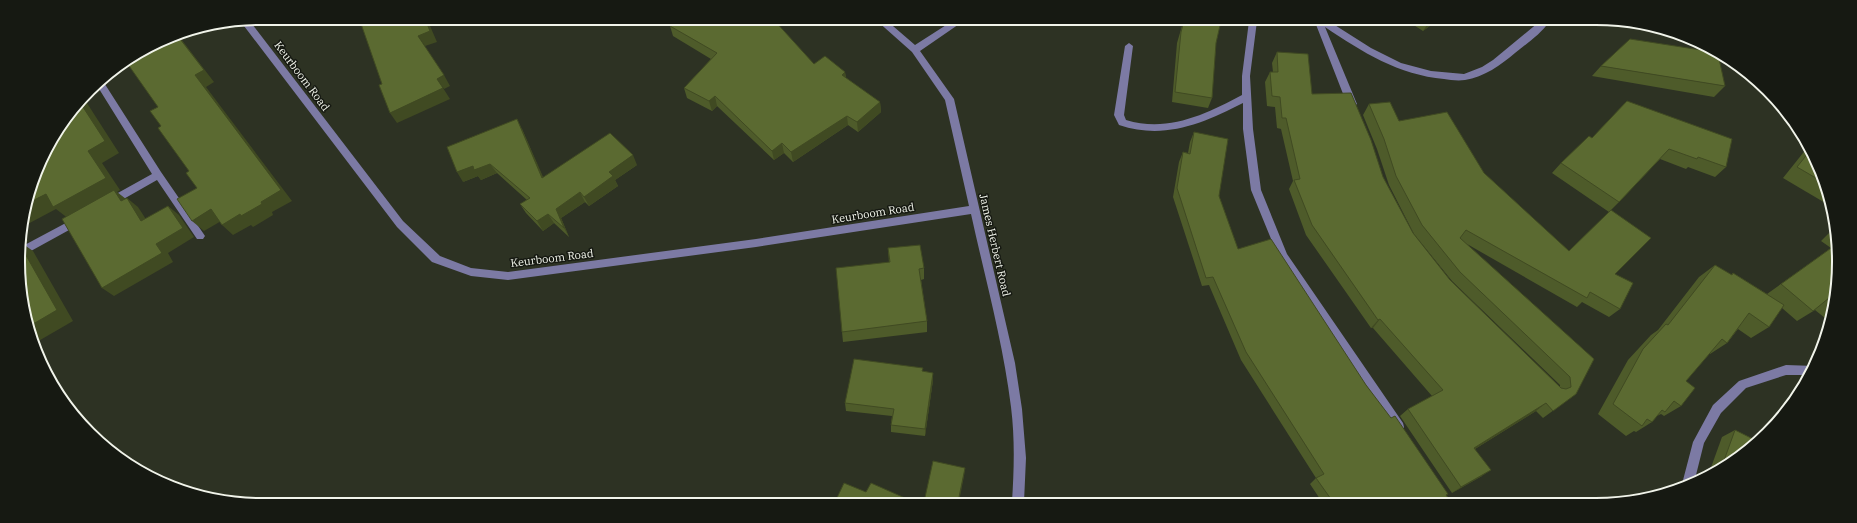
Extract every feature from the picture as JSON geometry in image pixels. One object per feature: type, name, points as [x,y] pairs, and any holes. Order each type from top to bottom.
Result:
[{"type":"street","name":"James Herbert Road","points":[[886,25],[915,50],[949,99],[1010,363],[1017,409],[1020,458],[1018,498]]},
{"type":"street","points":[[915,50],[953,25]]},
{"type":"street","points":[[1252,25],[1246,76],[1248,129],[1256,190],[1283,256],[1403,433]]},
{"type":"street","points":[[1320,25],[1357,115]]},
{"type":"street","points":[[1328,25],[1364,49],[1412,71],[1438,76],[1464,76],[1486,68],[1510,53],[1541,25]]},
{"type":"street","name":"Keurboom Road","points":[[249,26],[400,224],[436,259],[471,272],[508,276],[764,242],[975,209]]},
{"type":"street","points":[[1129,46],[1119,115],[1122,122],[1131,126],[1186,124],[1204,119],[1247,97]]},
{"type":"street","points":[[103,87],[158,175],[200,236]]},
{"type":"street","points":[[102,206],[158,175]]},
{"type":"street","points":[[26,249],[89,214]]},
{"type":"street","points":[[1689,479],[1699,442],[1717,409],[1743,384],[1786,370],[1806,370]]},
{"type":"building","points":[[361,25],[428,25],[430,31],[418,36],[444,75],[437,79],[443,88],[390,113],[379,85],[382,84]]},
{"type":"building","points":[[779,25],[814,64],[825,56],[845,72],[842,75],[880,102],[857,122],[847,116],[791,152],[782,143],[772,151],[715,96],[709,101],[684,88],[717,53],[670,26]]},
{"type":"building","points":[[1183,25],[1220,25],[1216,43],[1212,98],[1175,92]]},
{"type":"building","points":[[1630,39],[1702,50],[1719,60],[1725,86],[1601,66]]},
{"type":"building","points":[[181,40],[204,70],[195,75],[281,190],[261,202],[262,204],[241,216],[240,214],[222,225],[211,209],[192,221],[177,199],[197,188],[186,173],[189,171],[158,128],[161,126],[150,111],[158,107],[129,66],[157,49]]},
{"type":"building","points":[[1277,52],[1308,54],[1312,94],[1351,93],[1371,140],[1383,177],[1413,233],[1450,280],[1561,388],[1566,389],[1571,387],[1570,377],[1460,272],[1422,225],[1396,176],[1384,139],[1369,104],[1390,102],[1399,121],[1447,112],[1484,173],[1569,251],[1611,210],[1651,238],[1615,274],[1633,283],[1620,309],[1590,292],[1587,298],[1466,230],[1460,238],[1594,359],[1576,394],[1553,411],[1546,403],[1474,448],[1491,470],[1461,487],[1408,409],[1443,390],[1380,319],[1378,320],[1312,225],[1294,180],[1300,179],[1286,118],[1282,118],[1280,97],[1272,96],[1270,72],[1278,72]]},
{"type":"building","points":[[1627,101],[1732,139],[1726,167],[1669,149],[1619,202],[1561,163],[1589,136],[1592,138]]},
{"type":"building","points":[[83,107],[105,141],[88,151],[106,178],[53,207],[46,194],[33,201],[49,157],[65,130]]},
{"type":"building","points":[[517,119],[542,178],[610,133],[633,155],[609,172],[613,176],[584,197],[580,192],[556,209],[564,228],[548,214],[537,221],[520,204],[530,198],[490,164],[474,170],[473,166],[457,172],[447,147]]},
{"type":"building","points":[[1194,132],[1228,139],[1219,196],[1238,249],[1271,239],[1366,385],[1391,418],[1395,416],[1448,494],[1446,495],[1448,498],[1330,498],[1316,478],[1324,474],[1246,352],[1213,277],[1206,278],[1177,188],[1183,152],[1190,154]]},
{"type":"building","points":[[1807,155],[1817,178],[1797,167]]},
{"type":"building","points":[[114,190],[121,201],[127,198],[141,221],[168,206],[183,228],[156,244],[162,253],[102,288],[62,219]]},
{"type":"building","points":[[920,245],[924,268],[919,269],[927,321],[842,332],[836,268],[890,262],[888,248]]},
{"type":"building","points":[[1831,248],[1832,262],[1829,298],[1813,311],[1781,284]]},
{"type":"building","points":[[25,254],[57,310],[33,324],[27,292]]},
{"type":"building","points":[[1715,265],[1732,275],[1733,273],[1784,305],[1769,327],[1749,313],[1727,343],[1722,339],[1686,381],[1695,388],[1681,406],[1674,401],[1665,412],[1662,410],[1652,422],[1647,419],[1642,426],[1613,404],[1643,349],[1666,324],[1668,325]]},
{"type":"building","points":[[854,359],[923,368],[922,371],[933,373],[925,429],[891,425],[894,409],[845,403]]},
{"type":"building","points":[[1735,430],[1752,438],[1739,449],[1724,460]]},
{"type":"building","points":[[933,461],[965,468],[959,498],[925,498]]},
{"type":"building","points":[[844,483],[866,492],[871,483],[905,498],[837,498]]}]
